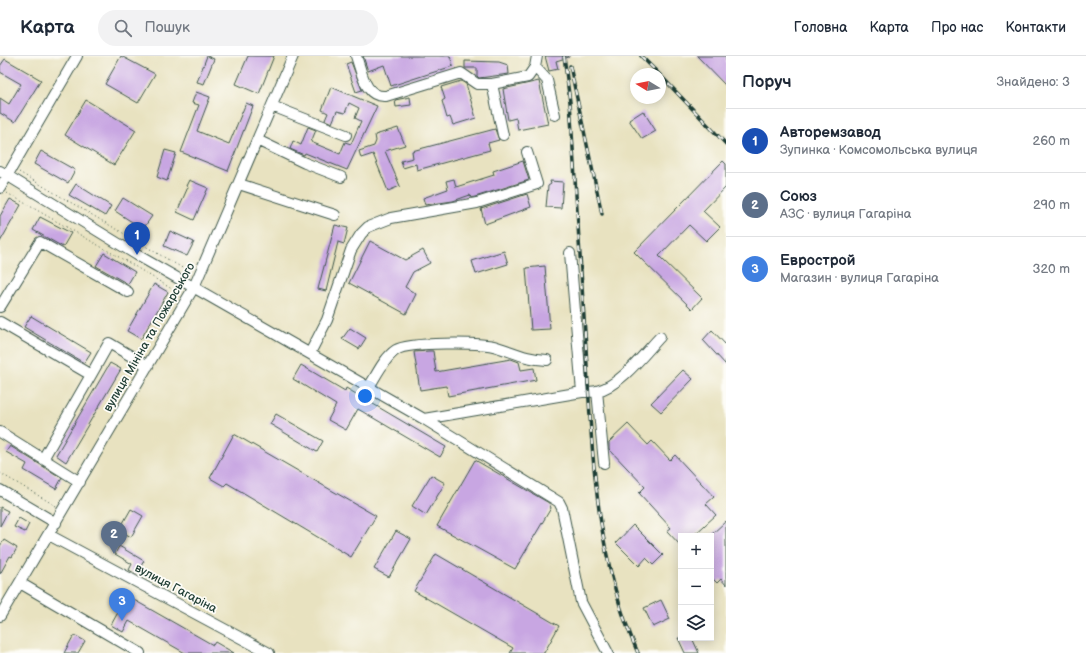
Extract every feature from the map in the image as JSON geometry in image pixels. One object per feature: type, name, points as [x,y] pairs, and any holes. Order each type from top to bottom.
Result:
[{"type":"street","points":[[3,190],[6,171],[77,56]]},
{"type":"street","name":"вулиця Мініна та Пожарського","points":[[0,616],[199,278],[293,56]]},
{"type":"street","points":[[356,56],[368,88],[372,94],[378,97],[386,96],[461,73],[477,84],[492,84],[528,77],[536,67],[537,56]]},
{"type":"street","points":[[536,67],[547,80],[555,115]]},
{"type":"street","points":[[492,84],[503,135]]},
{"type":"street","points":[[272,106],[346,135]]},
{"type":"street","points":[[257,140],[305,163],[341,177]]},
{"type":"street","points":[[310,353],[327,320],[351,250],[364,231],[383,220],[468,206],[537,184],[527,152]]},
{"type":"street","points":[[6,171],[194,287],[424,418],[559,502],[562,508],[581,602],[608,653]]},
{"type":"street","points":[[239,184],[335,215]]},
{"type":"street","points":[[0,308],[40,242],[128,292]]},
{"type":"street","points":[[570,253],[582,392]]},
{"type":"street","points":[[0,322],[91,375]]},
{"type":"street","points":[[424,418],[582,392],[597,392],[624,375],[660,337]]},
{"type":"street","points":[[43,459],[109,343],[148,366]]},
{"type":"street","points":[[369,387],[394,351],[407,345],[477,344],[496,347],[531,359],[547,360]]},
{"type":"street","points":[[597,392],[604,463]]},
{"type":"street","points":[[0,432],[80,482]]},
{"type":"street","points":[[0,490],[56,523]]},
{"type":"street","name":"вулиця Гагаріна","points":[[49,535],[269,653]]},
{"type":"street","points":[[20,583],[140,653]]},
{"type":"path","points":[[6,171],[199,278]]},
{"type":"path","points":[[3,190],[131,264],[187,299]]},
{"type":"path","points":[[0,473],[63,511]]},
{"type":"building","points":[[121,56],[155,74],[138,103],[105,84]]},
{"type":"building","points":[[207,56],[214,59],[204,84],[197,82]]},
{"type":"building","points":[[248,56],[274,56],[259,94],[236,84]]},
{"type":"building","points":[[363,56],[450,56],[453,66],[391,86],[384,65],[368,71]]},
{"type":"building","points":[[545,56],[569,57],[556,61],[558,69],[549,71]]},
{"type":"building","points":[[697,56],[726,56],[726,86]]},
{"type":"building","points":[[5,59],[41,80],[15,122],[0,113],[0,98],[9,104],[21,84],[0,72],[0,66]]},
{"type":"building","points":[[465,61],[499,62],[508,65],[509,74],[479,78],[477,76],[477,68],[465,68]]},
{"type":"building","points":[[351,62],[362,90],[356,92],[346,64]]},
{"type":"building","points":[[461,81],[466,84],[476,118],[453,125],[450,117],[447,118],[442,101],[445,99],[441,87]]},
{"type":"building","points":[[539,81],[548,124],[518,130],[516,118],[508,120],[503,89]]},
{"type":"building","points":[[331,87],[377,106],[347,170],[305,153],[304,155],[290,149],[293,141],[301,145],[308,127],[316,130],[311,142],[340,154],[345,142],[351,144],[361,121],[355,118],[359,108],[349,103],[345,113],[337,111],[332,123],[325,120],[328,113],[322,110]]},
{"type":"building","points":[[196,92],[210,97],[197,131],[229,144],[246,103],[253,106],[228,171],[181,152],[199,105],[192,103]]},
{"type":"building","points":[[410,97],[411,105],[396,107],[395,100]]},
{"type":"building","points":[[86,100],[136,130],[114,165],[65,135]]},
{"type":"building","points":[[643,111],[656,131],[642,139],[629,120]]},
{"type":"building","points":[[398,128],[405,145],[385,151],[400,186],[388,191],[373,154],[361,158],[359,151],[374,146],[376,141],[375,135]]},
{"type":"building","points":[[495,129],[499,140],[488,143],[490,150],[417,170],[416,164],[403,168],[401,161],[413,158],[412,151]]},
{"type":"building","points":[[165,150],[176,153],[167,181],[157,177]]},
{"type":"building","points":[[41,151],[75,170],[68,183],[34,164]]},
{"type":"building","points":[[523,161],[529,180],[471,198],[470,195],[453,201],[425,205],[423,198],[448,189],[446,181],[454,179],[456,187],[494,175],[493,171]]},
{"type":"building","points":[[723,161],[726,164],[726,187],[703,211],[720,227],[706,241],[689,225],[659,256],[702,298],[692,309],[634,252]]},
{"type":"building","points":[[189,180],[208,188],[194,220],[177,212],[188,187],[186,186]]},
{"type":"building","points":[[550,181],[563,182],[561,208],[546,207],[548,186],[551,184]]},
{"type":"building","points":[[76,184],[111,206],[105,216],[69,195]]},
{"type":"building","points":[[527,194],[531,207],[485,224],[481,209]]},
{"type":"building","points":[[123,198],[152,216],[143,229],[115,211]]},
{"type":"building","points":[[10,199],[21,205],[0,242],[0,216]]},
{"type":"building","points":[[40,217],[71,233],[63,247],[33,230]]},
{"type":"building","points":[[335,225],[348,228],[344,244],[338,242],[326,291],[318,289]]},
{"type":"building","points":[[170,231],[194,242],[187,256],[164,246]]},
{"type":"building","points":[[370,241],[405,260],[423,250],[430,263],[413,272],[405,287],[416,294],[406,314],[349,283]]},
{"type":"building","points":[[504,251],[508,264],[476,274],[472,261]]},
{"type":"building","points":[[104,253],[135,272],[128,284],[96,266]]},
{"type":"building","points":[[545,266],[550,329],[531,330],[526,268]]},
{"type":"building","points":[[154,284],[168,292],[141,339],[127,331]]},
{"type":"building","points":[[31,316],[91,352],[84,363],[24,327]]},
{"type":"building","points":[[350,328],[366,338],[359,349],[342,339]]},
{"type":"building","points":[[712,330],[726,345],[726,365],[703,340]]},
{"type":"building","points":[[433,351],[436,372],[511,359],[519,362],[521,370],[534,368],[536,380],[448,396],[446,386],[420,390],[414,352]]},
{"type":"building","points":[[110,363],[121,369],[66,462],[56,455]]},
{"type":"building","points":[[301,365],[345,391],[346,388],[446,447],[440,457],[358,409],[346,430],[328,420],[336,405],[293,379]]},
{"type":"building","points":[[683,370],[693,379],[661,412],[651,403]]},
{"type":"building","points":[[276,414],[323,441],[317,452],[270,424]]},
{"type":"building","points":[[628,424],[648,445],[652,441],[670,460],[675,455],[714,497],[706,504],[716,515],[696,533],[678,533],[678,543],[667,531],[671,528],[639,493],[645,487],[609,449],[609,442]]},
{"type":"building","points":[[234,434],[376,516],[351,557],[227,483],[224,486],[210,478]]},
{"type":"building","points":[[10,446],[62,478],[56,489],[24,470],[27,464],[6,452]]},
{"type":"building","points":[[475,460],[549,503],[551,508],[515,569],[437,526]]},
{"type":"building","points":[[431,475],[445,483],[426,515],[412,506]]},
{"type":"building","points":[[0,507],[8,511],[0,526]]},
{"type":"building","points":[[131,509],[143,516],[131,537],[119,530]]},
{"type":"building","points":[[19,518],[29,524],[25,532],[14,527]]},
{"type":"building","points":[[726,521],[726,585],[721,579],[717,583],[714,580],[713,533]]},
{"type":"building","points":[[633,525],[663,555],[653,565],[646,558],[639,566],[616,543]]},
{"type":"building","points":[[396,531],[411,539],[389,577],[374,569]]},
{"type":"building","points":[[4,540],[17,548],[12,557],[10,556],[0,574],[0,546]]},
{"type":"building","points":[[119,546],[144,561],[136,574],[129,570],[132,564],[115,554]]},
{"type":"building","points":[[436,554],[559,626],[544,653],[510,653],[513,648],[414,591]]},
{"type":"building","points":[[127,596],[213,645],[215,642],[234,653],[185,653],[129,621],[123,632],[111,625]]},
{"type":"building","points":[[661,600],[670,619],[653,627],[644,608]]},
{"type":"building","points":[[74,635],[85,641],[78,653],[64,653]]},
{"type":"building","points":[[679,641],[693,641],[699,653],[685,653]]},
{"type":"railway","points":[[564,56],[570,102],[591,426],[598,504],[604,542],[613,580],[624,617],[638,653]]},
{"type":"railway","points":[[641,56],[653,68]]},
{"type":"railway","points":[[570,66],[602,214]]},
{"type":"railway","points":[[666,81],[726,144]]},
{"type":"place","name":"Авторемзавод","points":[[137,255]]},
{"type":"place","name":"Союз","points":[[114,554]]},
{"type":"place","name":"Еврострой","points":[[122,621]]}]
